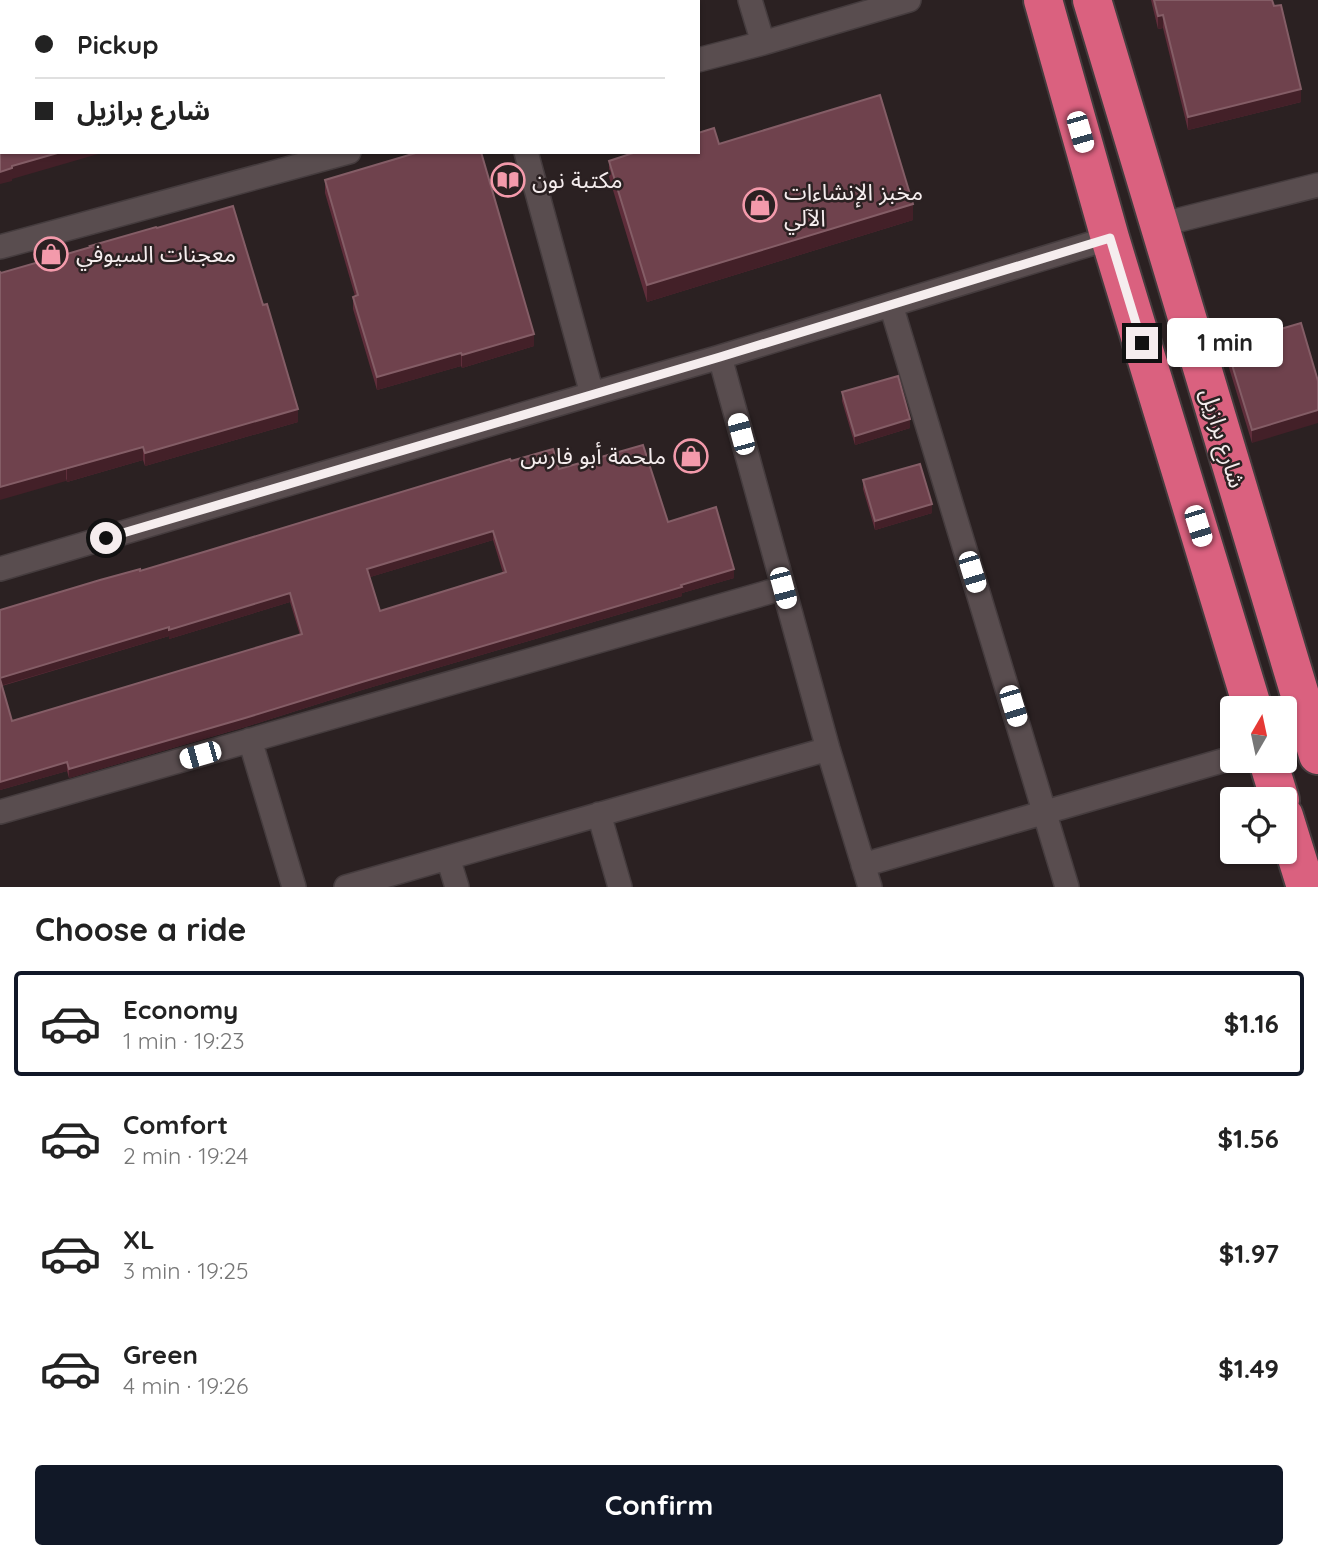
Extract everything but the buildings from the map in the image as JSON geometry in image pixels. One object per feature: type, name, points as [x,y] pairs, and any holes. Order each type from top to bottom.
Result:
[{"type":"highway","points":[[1043,0],[1110,238],[1249,696]]},
{"type":"highway","name":"شارع برازيل","points":[[1092,0],[1159,225],[1312,715],[1318,755]]},
{"type":"highway","points":[[1297,858],[1306,887]]},
{"type":"street","points":[[750,0],[763,43]]},
{"type":"street","points":[[700,59],[909,0]]},
{"type":"street","points":[[0,247],[342,154]]},
{"type":"street","points":[[527,154],[592,394]]},
{"type":"street","points":[[1159,225],[1318,185]]},
{"type":"street","points":[[0,569],[720,357],[1110,238]]},
{"type":"street","points":[[891,305],[1067,887]]},
{"type":"street","points":[[720,357],[828,749],[866,876],[1046,812],[1220,761]]},
{"type":"street","points":[[0,812],[783,588]]},
{"type":"street","points":[[250,740],[294,887]]},
{"type":"street","points":[[346,887],[828,749]]},
{"type":"street","points":[[599,814],[620,887]]},
{"type":"street","points":[[448,858],[457,887]]},
{"type":"place","name":"مكتبة نون","points":[[508,180]]},
{"type":"place","name":"مخبز الإنشاءات الآلي","points":[[760,205]]},
{"type":"place","name":"معجنات السيوفي","points":[[51,254]]},
{"type":"place","name":"ملحمة أبو فارس","points":[[691,456]]},
{"type":"route","points":[[106,538],[720,357],[1110,238],[1142,343]]}]
